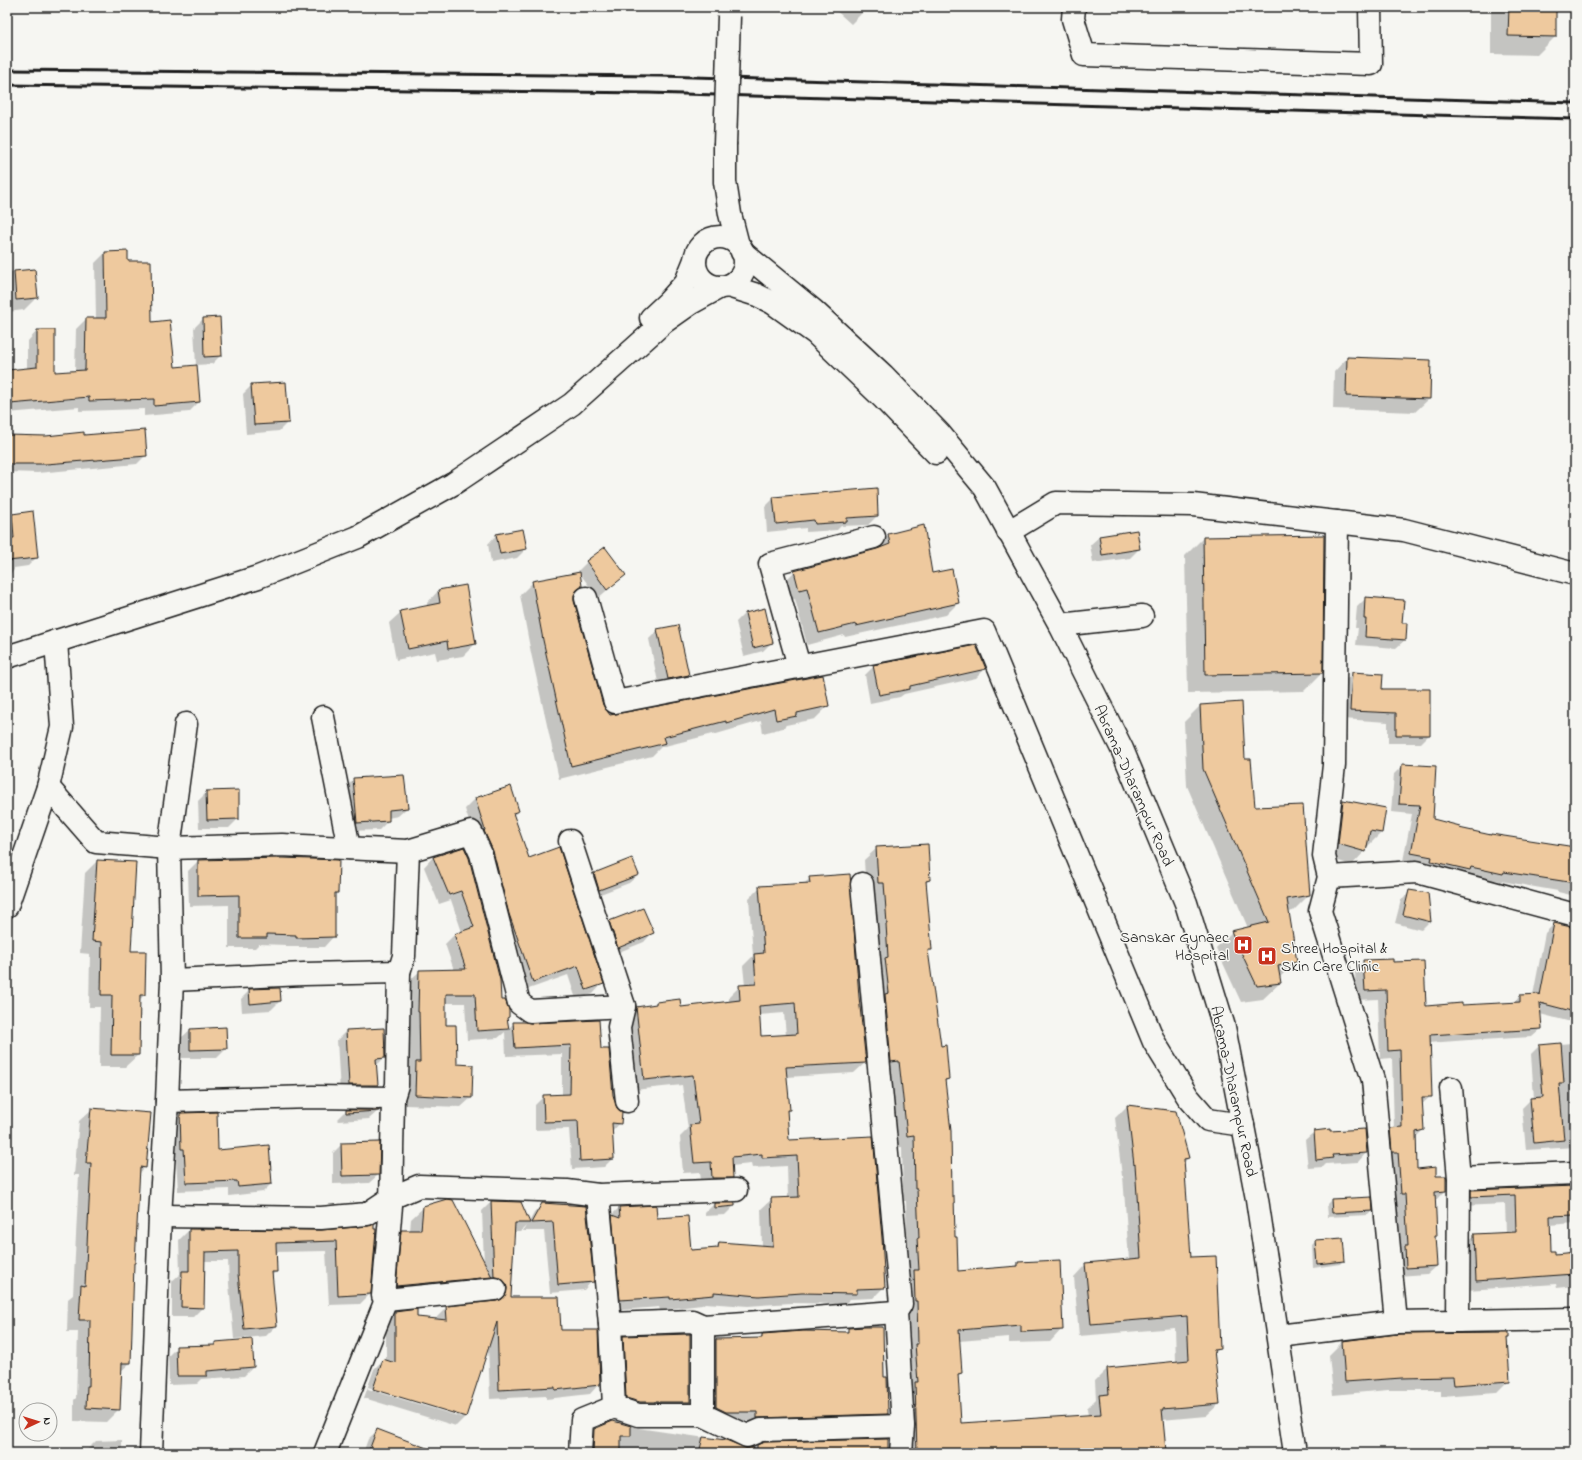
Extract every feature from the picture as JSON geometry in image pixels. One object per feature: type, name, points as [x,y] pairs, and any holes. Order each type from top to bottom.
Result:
[{"type":"street","points":[[1074,7],[1073,19],[1084,55],[1371,64],[1370,7]]},
{"type":"street","points":[[7,657],[258,577],[358,537],[453,484],[572,404],[664,322],[691,303],[735,282],[741,276],[745,260],[740,249],[730,214],[725,182],[729,11]]},
{"type":"street","points":[[708,240],[715,222],[725,182]]},
{"type":"street","points":[[494,456],[569,392],[668,302],[686,282],[701,245],[715,237],[724,237],[732,240],[740,249],[814,311],[883,375],[940,434],[985,488],[1008,532]]},
{"type":"street","points":[[695,260],[696,269],[699,276],[705,282],[712,286],[724,286],[757,295],[774,303],[815,333],[931,446],[1008,532]]},
{"type":"street","points":[[1008,532],[1056,503],[1193,505],[1404,530],[1575,574]]},
{"type":"street","points":[[1337,522],[1334,765],[1324,856],[1329,877],[1320,911],[1373,1080],[1396,1322]]},
{"type":"street","name":"Abrama-Dharampur Road","points":[[1008,532],[1060,626],[1122,749],[1186,902],[1224,1027],[1257,1199],[1295,1453]]},
{"type":"street","points":[[799,666],[770,564],[874,537]]},
{"type":"street","points":[[586,598],[615,702],[984,631],[1154,1042],[1188,1097],[1208,1120],[1243,1125]]},
{"type":"street","points":[[1060,626],[1142,616]]},
{"type":"street","points":[[7,906],[48,787],[62,727],[56,641]]},
{"type":"street","points":[[323,717],[349,848]]},
{"type":"street","points":[[151,1453],[160,1216],[168,1101],[172,980],[169,848],[186,724]]},
{"type":"street","points":[[48,787],[96,842],[169,848],[282,845],[408,851],[471,832],[481,854],[519,1003],[530,1011],[624,1006]]},
{"type":"street","points":[[570,841],[624,1006],[619,1027],[627,1101]]},
{"type":"street","points":[[386,1300],[383,1296],[391,1198],[393,1098],[397,1085],[399,972],[404,956],[408,851]]},
{"type":"street","points":[[1329,877],[1417,872],[1575,916]]},
{"type":"street","points":[[862,884],[901,1304],[896,1312],[903,1426],[901,1453]]},
{"type":"street","points":[[172,980],[304,974],[399,972]]},
{"type":"street","points":[[1451,1088],[1459,1178],[1458,1321]]},
{"type":"street","points":[[168,1101],[313,1097],[393,1098]]},
{"type":"street","points":[[1459,1178],[1575,1173]]},
{"type":"street","points":[[160,1216],[321,1218],[367,1214],[391,1198],[420,1186],[567,1191],[598,1195],[736,1190]]},
{"type":"street","points":[[598,1195],[610,1324],[614,1407]]},
{"type":"street","points":[[386,1300],[495,1289]]},
{"type":"street","points":[[325,1453],[386,1300]]},
{"type":"street","points":[[610,1324],[692,1321],[703,1326],[896,1312]]},
{"type":"street","points":[[1278,1336],[1396,1322],[1575,1319]]},
{"type":"street","points":[[703,1326],[703,1415]]},
{"type":"street","points":[[580,1453],[582,1420],[614,1407],[638,1415],[703,1415],[747,1436],[761,1430],[903,1426]]},
{"type":"building","points":[[1509,7],[1556,7],[1556,37],[1508,36]]},
{"type":"building","points":[[128,251],[128,261],[151,261],[152,322],[170,320],[175,367],[197,365],[200,402],[154,406],[154,399],[89,401],[89,397],[10,404],[8,370],[37,367],[37,330],[55,330],[55,372],[85,370],[86,318],[106,318],[105,252]]},
{"type":"building","points":[[35,269],[38,298],[16,300],[14,271]]},
{"type":"building","points":[[220,317],[222,356],[204,357],[203,318]]},
{"type":"building","points":[[1347,357],[1431,360],[1430,399],[1346,396]]},
{"type":"building","points":[[286,382],[289,423],[254,425],[251,384]]},
{"type":"building","points":[[145,430],[147,456],[46,464],[7,464],[7,435],[46,436],[84,432],[84,435]]},
{"type":"building","points":[[877,488],[878,516],[847,518],[847,522],[815,524],[814,520],[776,524],[773,497]]},
{"type":"building","points":[[33,511],[38,558],[7,561],[7,538],[14,538],[12,514]]},
{"type":"building","points":[[924,525],[932,573],[952,569],[959,603],[819,633],[807,588],[799,590],[794,571],[877,549],[890,544],[888,534]]},
{"type":"building","points":[[523,529],[527,549],[500,554],[496,534]]},
{"type":"building","points":[[1137,530],[1140,549],[1102,555],[1099,536]]},
{"type":"building","points":[[1324,535],[1323,673],[1205,675],[1203,537]]},
{"type":"building","points":[[605,547],[626,575],[607,590],[586,561]]},
{"type":"building","points":[[580,572],[582,586],[574,595],[574,601],[603,705],[610,715],[823,675],[829,706],[797,713],[797,716],[776,720],[774,709],[726,723],[726,721],[664,737],[666,743],[571,766],[543,640],[532,581]]},
{"type":"building","points":[[466,585],[476,644],[448,649],[447,641],[408,649],[400,611],[440,603],[438,590]]},
{"type":"building","points":[[1365,597],[1404,600],[1402,623],[1407,623],[1406,640],[1365,637]]},
{"type":"building","points":[[765,608],[773,643],[753,648],[745,613]]},
{"type":"building","points":[[678,625],[689,675],[668,679],[657,629]]},
{"type":"building","points":[[976,645],[986,669],[910,686],[910,689],[879,695],[873,665]]},
{"type":"building","points":[[1352,672],[1383,674],[1382,689],[1430,689],[1430,735],[1396,735],[1396,713],[1350,711]]},
{"type":"building","points":[[1242,702],[1245,759],[1251,759],[1255,807],[1303,805],[1310,895],[1287,899],[1297,962],[1278,966],[1281,983],[1257,986],[1231,931],[1269,922],[1203,769],[1200,705]]},
{"type":"building","points":[[1402,764],[1436,766],[1433,819],[1460,826],[1459,828],[1491,835],[1575,847],[1575,883],[1504,872],[1503,874],[1471,867],[1470,870],[1431,861],[1432,857],[1411,853],[1420,805],[1399,804]]},
{"type":"building","points":[[404,775],[408,808],[389,810],[389,821],[357,823],[353,778]]},
{"type":"building","points":[[511,786],[519,811],[513,813],[529,858],[559,847],[604,984],[586,990],[578,966],[533,982],[509,914],[493,851],[484,831],[485,830],[475,798]]},
{"type":"building","points":[[239,790],[239,819],[207,820],[206,791]]},
{"type":"building","points":[[1343,800],[1386,808],[1382,833],[1370,831],[1366,852],[1338,844]]},
{"type":"building","points":[[928,844],[930,880],[926,881],[932,950],[928,950],[941,1046],[946,1045],[949,1079],[945,1080],[951,1131],[952,1196],[954,1196],[958,1271],[1018,1266],[1018,1262],[1060,1260],[1063,1330],[1021,1332],[1021,1325],[959,1330],[962,1373],[958,1374],[961,1423],[1101,1414],[1099,1395],[1109,1394],[1107,1368],[1189,1360],[1187,1316],[1091,1324],[1085,1263],[1141,1258],[1135,1164],[1134,1165],[1127,1105],[1176,1111],[1189,1158],[1184,1159],[1191,1257],[1216,1256],[1220,1349],[1214,1350],[1220,1404],[1162,1409],[1166,1451],[1141,1453],[917,1453],[915,1382],[918,1382],[915,1344],[918,1344],[917,1301],[915,1301],[914,1270],[919,1270],[917,1238],[919,1238],[917,1189],[915,1189],[914,1135],[907,1136],[899,1061],[891,1062],[885,994],[889,993],[885,958],[888,957],[887,924],[884,883],[878,883],[876,847]]},
{"type":"building","points":[[464,847],[469,858],[500,980],[501,1000],[505,1000],[509,1009],[509,1017],[507,1018],[509,1029],[477,1031],[475,994],[446,994],[446,1025],[456,1025],[457,1064],[473,1065],[472,1098],[415,1095],[416,1062],[420,1062],[418,1012],[419,970],[466,969],[454,934],[474,927],[461,891],[449,895],[433,857]]},
{"type":"building","points":[[282,858],[339,860],[338,893],[335,893],[335,937],[296,938],[296,935],[267,934],[267,938],[239,938],[239,895],[198,896],[198,860]]},
{"type":"building","points":[[632,858],[639,875],[599,890],[594,873]]},
{"type":"building","points":[[97,860],[136,862],[131,951],[146,951],[145,995],[140,995],[139,1055],[111,1055],[112,995],[101,995],[102,942],[92,941]]},
{"type":"building","points":[[850,874],[859,997],[866,1063],[786,1067],[790,1110],[787,1110],[789,1140],[873,1136],[885,1288],[857,1289],[857,1294],[802,1293],[759,1296],[714,1292],[714,1295],[670,1299],[670,1297],[620,1300],[612,1215],[620,1218],[619,1207],[656,1205],[657,1218],[688,1216],[691,1250],[718,1248],[719,1242],[773,1246],[771,1198],[799,1197],[797,1156],[762,1158],[762,1154],[732,1157],[733,1178],[712,1178],[711,1162],[694,1163],[690,1125],[699,1124],[693,1075],[644,1080],[636,1007],[656,1004],[656,1002],[680,999],[681,1007],[740,1000],[739,985],[756,984],[754,954],[764,953],[759,886],[810,883],[809,877]],"holes":[[[795,1003],[797,1034],[761,1036],[759,1006]]]},
{"type":"building","points":[[1409,890],[1428,893],[1431,922],[1403,915]]},
{"type":"building","points":[[643,908],[654,933],[618,948],[609,921]]},
{"type":"building","points":[[1554,923],[1575,928],[1575,1012],[1540,1003],[1542,1029],[1430,1035],[1432,1097],[1422,1097],[1424,1130],[1416,1132],[1417,1169],[1436,1167],[1436,1176],[1446,1176],[1446,1191],[1435,1192],[1437,1266],[1406,1268],[1405,1246],[1408,1246],[1405,1194],[1401,1194],[1398,1152],[1392,1152],[1390,1128],[1402,1127],[1400,1050],[1388,1051],[1386,990],[1365,991],[1363,960],[1393,959],[1393,962],[1424,961],[1426,1006],[1462,1003],[1462,1005],[1520,1002],[1520,995],[1540,995]]},
{"type":"building","points":[[280,988],[281,1001],[250,1004],[249,989]]},
{"type":"building","points":[[599,1020],[601,1049],[609,1049],[613,1095],[617,1108],[622,1112],[621,1124],[612,1123],[614,1159],[580,1161],[578,1121],[544,1122],[543,1095],[570,1094],[571,1045],[515,1048],[513,1022],[531,1023]]},
{"type":"building","points":[[226,1027],[227,1049],[190,1050],[190,1029]]},
{"type":"building","points":[[384,1028],[385,1058],[376,1059],[378,1085],[349,1085],[346,1030]]},
{"type":"building","points":[[1561,1043],[1564,1083],[1559,1083],[1564,1140],[1534,1143],[1530,1098],[1543,1097],[1539,1045]]},
{"type":"building","points":[[91,1108],[151,1113],[146,1168],[140,1167],[134,1263],[131,1363],[122,1363],[120,1410],[86,1408],[87,1386],[89,1386],[90,1320],[79,1320],[81,1285],[85,1286],[91,1163],[86,1163]]},
{"type":"building","points":[[346,1110],[379,1110],[379,1111],[346,1113]]},
{"type":"building","points":[[217,1112],[218,1150],[269,1145],[272,1184],[238,1187],[237,1181],[186,1183],[184,1149],[181,1149],[180,1113]]},
{"type":"building","points":[[1330,1129],[1330,1131],[1365,1129],[1367,1153],[1332,1155],[1333,1158],[1316,1160],[1314,1131]]},
{"type":"building","points":[[380,1142],[379,1175],[342,1176],[341,1143]]},
{"type":"building","points":[[1575,1186],[1575,1215],[1550,1216],[1551,1251],[1555,1251],[1555,1254],[1575,1252],[1575,1274],[1476,1281],[1474,1234],[1516,1232],[1515,1195],[1471,1197],[1471,1190]]},
{"type":"building","points":[[1372,1197],[1373,1211],[1332,1213],[1331,1199]]},
{"type":"building","points":[[447,1199],[453,1200],[492,1277],[396,1286],[401,1230],[421,1230],[423,1206]]},
{"type":"building","points":[[491,1201],[521,1202],[530,1223],[515,1223],[511,1297],[559,1297],[561,1330],[598,1330],[600,1385],[555,1390],[555,1387],[499,1390],[497,1322],[466,1417],[373,1389],[383,1359],[395,1363],[395,1312],[417,1309],[417,1317],[447,1320],[446,1306],[496,1301],[502,1299],[506,1294],[507,1288],[505,1282],[500,1278],[494,1277]]},
{"type":"building","points":[[542,1203],[586,1206],[594,1282],[558,1285],[553,1222],[531,1223]]},
{"type":"building","points":[[714,1203],[735,1203],[735,1206],[714,1208]]},
{"type":"building","points":[[374,1224],[374,1229],[376,1229],[371,1294],[338,1296],[336,1241],[276,1243],[277,1272],[272,1272],[277,1326],[244,1329],[238,1274],[238,1251],[205,1252],[204,1308],[181,1307],[182,1271],[189,1271],[189,1229],[321,1230],[368,1226]]},
{"type":"building","points":[[1343,1238],[1345,1261],[1317,1264],[1315,1240]]},
{"type":"building","points":[[883,1327],[884,1377],[887,1377],[888,1414],[757,1418],[757,1412],[726,1412],[716,1407],[716,1339],[762,1338],[762,1334],[803,1331],[848,1332],[848,1328]]},
{"type":"building","points":[[1509,1333],[1509,1338],[1507,1338],[1510,1381],[1454,1385],[1453,1377],[1402,1378],[1345,1382],[1342,1341],[1397,1334]]},
{"type":"building","points":[[690,1334],[690,1402],[640,1402],[626,1398],[623,1336]]},
{"type":"building","points":[[252,1339],[254,1367],[207,1371],[207,1376],[177,1376],[176,1346],[215,1345],[215,1342]]},
{"type":"building","points":[[613,1421],[631,1426],[631,1436],[621,1436],[621,1453],[593,1453],[594,1429]]},
{"type":"building","points":[[377,1429],[437,1452],[437,1453],[368,1453]]},
{"type":"building","points":[[703,1437],[726,1440],[746,1448],[754,1447],[753,1453],[699,1453]]},
{"type":"building","points":[[888,1439],[888,1453],[757,1453],[757,1445],[764,1442]]},
{"type":"railway","points":[[7,70],[660,76],[1575,103]]},
{"type":"railway","points":[[7,85],[648,93],[1575,119]]},
{"type":"place","name":"Sanskar Gynaec Hospital","points":[[1243,945]]},
{"type":"place","name":"Shree Hospital & Skin Care Clinic","points":[[1267,956]]}]
